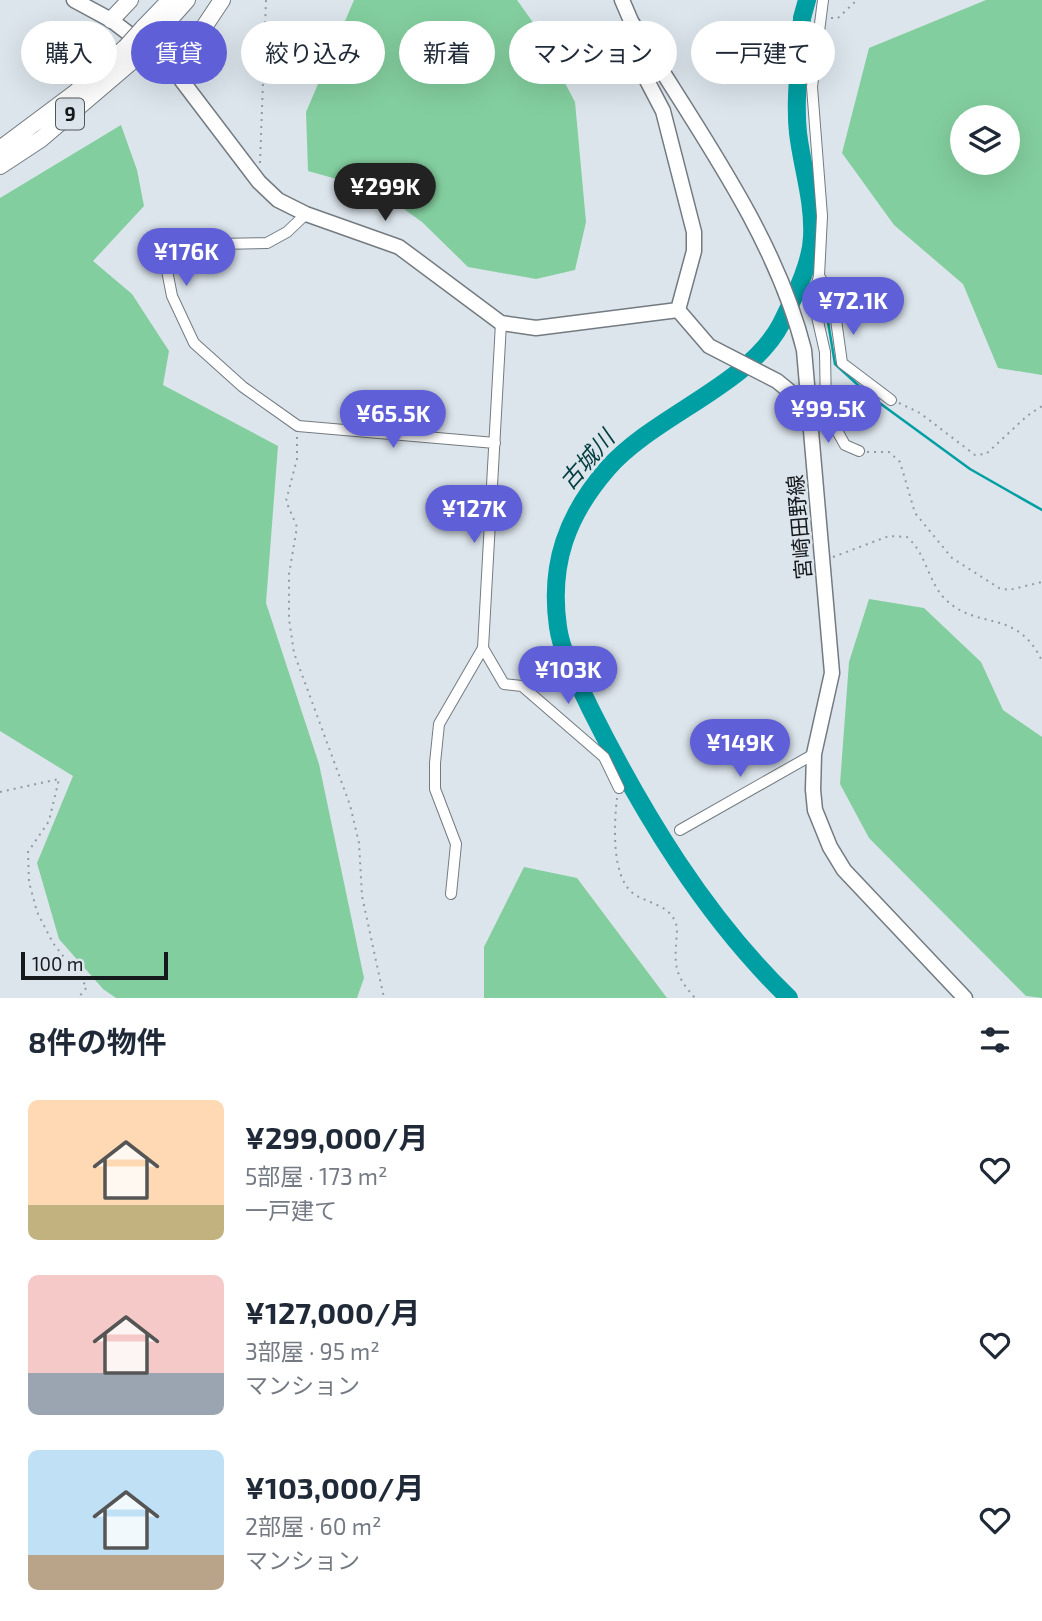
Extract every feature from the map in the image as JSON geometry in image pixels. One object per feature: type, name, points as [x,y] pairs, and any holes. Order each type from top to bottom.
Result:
[{"type":"main road","points":[[111,20],[130,0]]},
{"type":"main road","name":"9","points":[[156,21],[170,0]]},
{"type":"main road","name":"9","points":[[162,21],[187,0]]},
{"type":"main road","points":[[208,21],[222,0]]},
{"type":"main road","name":"9","points":[[0,149],[131,52]]},
{"type":"main road","name":"9","points":[[0,166],[41,139],[131,52]]},
{"type":"street","points":[[74,0],[111,20],[131,35]]},
{"type":"street","name":"宮崎田野線","points":[[622,0],[631,21]]},
{"type":"street","points":[[823,0],[812,87],[822,216],[819,276],[813,299],[825,352],[827,411],[845,445],[859,451]]},
{"type":"street","points":[[184,84],[259,182],[278,200],[306,214],[399,247],[501,323],[536,328],[678,310]]},
{"type":"street","points":[[649,84],[663,111],[694,232],[694,251],[678,310]]},
{"type":"street","name":"宮崎田野線","points":[[669,84],[771,252],[796,316],[804,349],[832,673],[814,754],[815,810],[837,858],[965,998]]},
{"type":"street","points":[[306,214],[287,232],[267,243],[167,245],[163,250],[172,296],[194,343],[243,387],[298,426],[495,443]]},
{"type":"street","points":[[819,276],[833,298],[842,363],[891,400]]},
{"type":"street","points":[[678,310],[709,346],[760,371],[810,408],[827,411]]},
{"type":"street","points":[[451,894],[456,844],[435,789],[439,724],[483,648],[501,323]]},
{"type":"street","points":[[483,648],[504,684],[522,686],[604,757],[618,788]]},
{"type":"street","points":[[680,830],[814,754]]},
{"type":"path","points":[[259,182],[266,0]]},
{"type":"path","points":[[819,19],[838,18],[857,0]]},
{"type":"path","points":[[891,400],[920,413],[975,455],[986,454],[1042,406]]},
{"type":"path","points":[[298,426],[297,459],[286,501],[297,527],[289,574],[289,619],[294,653],[350,805],[359,843],[362,896],[383,998]]},
{"type":"path","points":[[859,451],[889,452],[900,463],[915,513],[952,558],[999,588],[1009,590],[1042,582]]},
{"type":"path","points":[[824,561],[889,536],[907,537],[924,556],[946,600],[965,611],[1021,631],[1042,662]]},
{"type":"path","points":[[0,792],[59,779],[49,821],[28,852],[29,882],[37,912],[54,943],[87,987],[78,998]]},
{"type":"path","points":[[618,788],[615,821],[618,873],[623,884],[634,894],[671,914],[677,927],[674,966],[680,981],[695,998]]},
{"type":"green space","points":[[354,0],[517,0],[532,21],[509,21],[509,84],[565,84],[575,102],[586,222],[575,270],[536,279],[468,267],[422,222],[379,191],[308,171],[306,112],[318,84],[385,84],[385,21],[345,21]]},
{"type":"green space","points":[[986,0],[1042,0],[1042,375],[998,368],[963,284],[894,225],[842,153],[869,48]]},
{"type":"green space","points":[[121,125],[137,170],[144,206],[93,261],[132,294],[169,351],[163,385],[278,446],[266,603],[319,764],[364,978],[357,998],[116,998],[103,989],[59,939],[37,863],[73,776],[0,731],[0,198]]},
{"type":"green space","points":[[869,599],[924,608],[981,662],[1003,710],[1042,737],[1042,998],[1026,996],[869,838],[840,784],[849,662]]},
{"type":"green space","points":[[524,867],[577,878],[667,998],[484,998],[484,947]]},
{"type":"waterway","name":"古城川","points":[[789,998],[758,967],[703,898],[631,786],[567,658],[558,627],[556,582],[564,542],[572,522],[608,468],[650,432],[747,365],[766,346],[781,324],[796,293],[805,270],[812,237],[811,211],[797,119],[802,18],[807,0]]},
{"type":"waterway","points":[[799,281],[812,292]]},
{"type":"waterway","points":[[817,297],[825,304],[835,364],[870,396],[970,469],[1042,510]]}]
